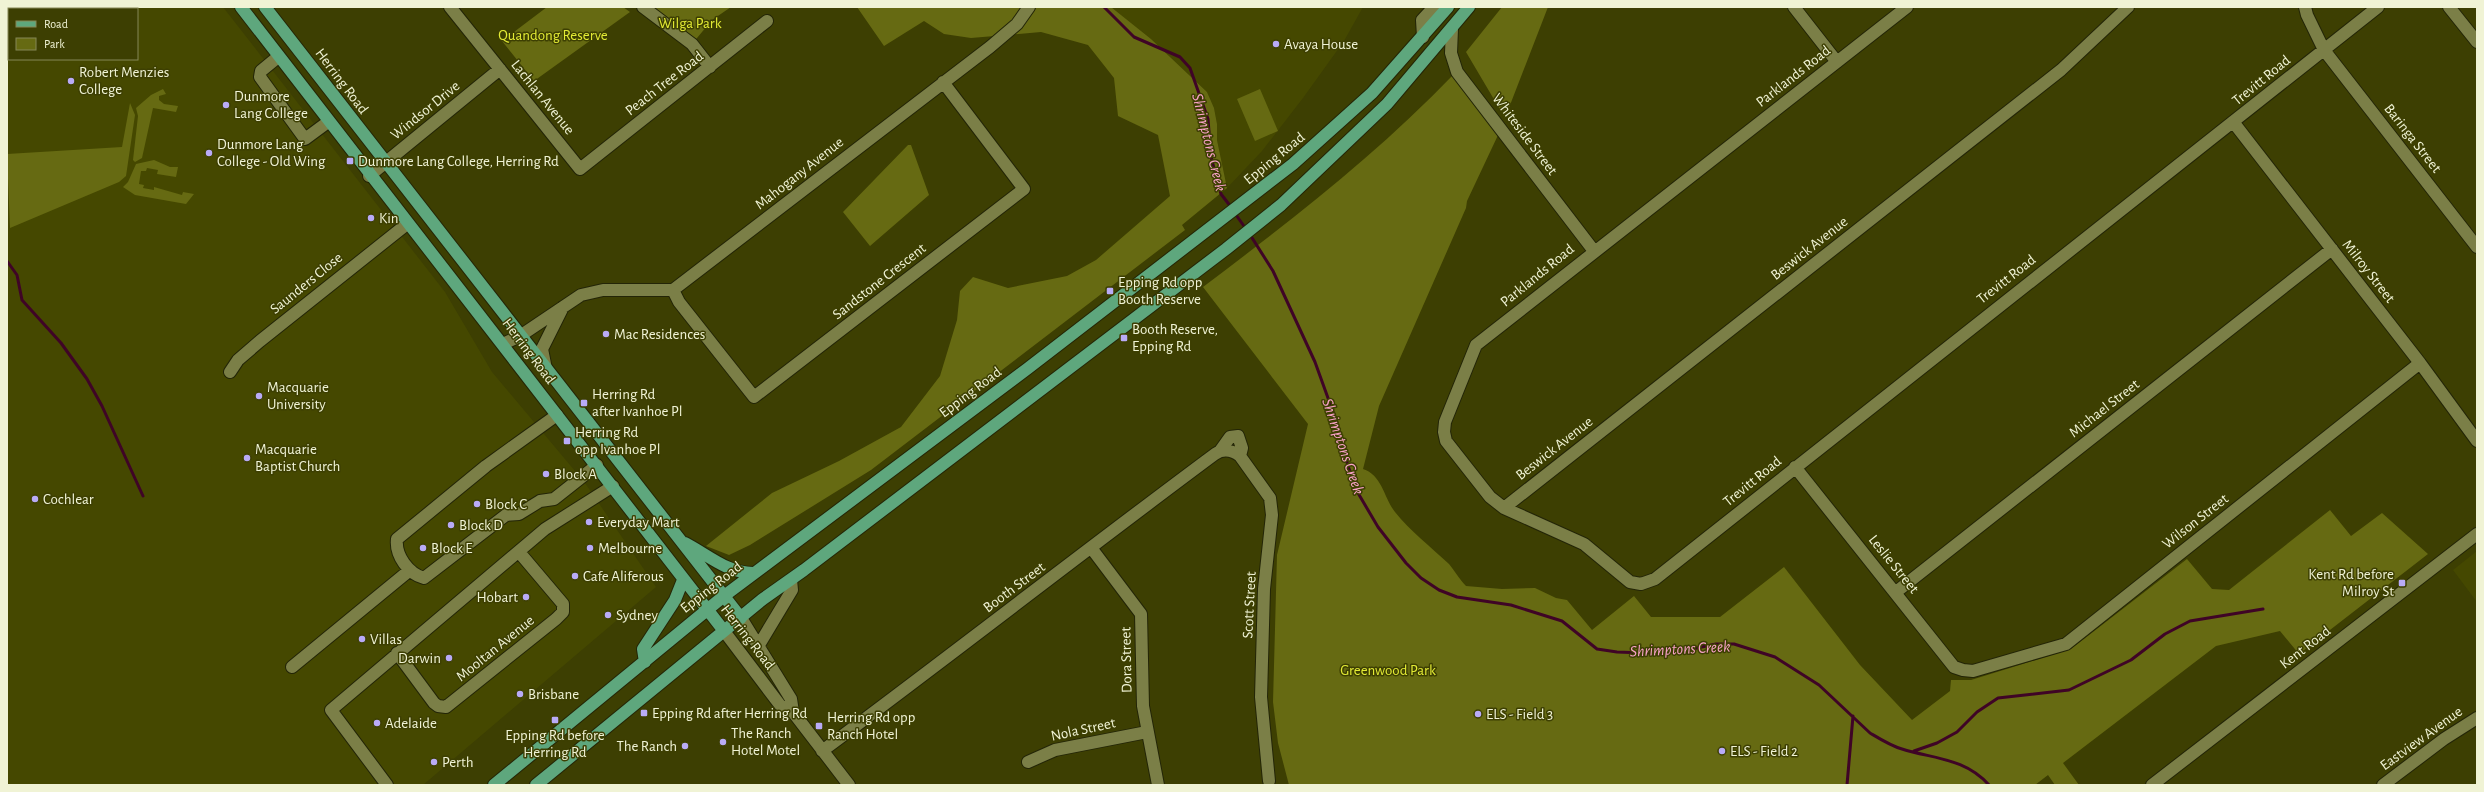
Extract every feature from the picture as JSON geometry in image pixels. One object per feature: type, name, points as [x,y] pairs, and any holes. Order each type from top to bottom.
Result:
[{"type":"main road","name":"Herring Road","points":[[241,7],[369,176],[597,465],[683,580],[724,631]]},
{"type":"main road","name":"Herring Road","points":[[265,7],[547,372],[741,618]]},
{"type":"main road","name":"Epping Road","points":[[494,785],[724,596],[1213,226],[1334,129],[1372,94],[1424,37],[1448,7]]},
{"type":"main road","points":[[536,785],[763,599],[791,580],[1226,249],[1281,205],[1362,130],[1452,29],[1469,7]]},
{"type":"main road","points":[[682,542],[728,568],[741,573],[754,573]]},
{"type":"main road","points":[[645,662],[643,649],[675,600],[683,580]]},
{"type":"street","name":"Lachlan Avenue","points":[[450,7],[580,169]]},
{"type":"street","points":[[644,7],[692,44],[710,67]]},
{"type":"street","name":"Mahogany Avenue","points":[[673,290],[1017,24],[1029,7]]},
{"type":"street","points":[[1424,37],[1422,20],[1434,7]]},
{"type":"street","points":[[1794,7],[1837,62]]},
{"type":"street","name":"Parklands Road","points":[[1655,579],[1641,584],[1630,582],[1584,544],[1504,508],[1490,498],[1446,441],[1444,432],[1445,422],[1476,345],[1594,250],[1907,7]]},
{"type":"street","name":"Beswick Avenue","points":[[1504,508],[2061,70],[2128,7]]},
{"type":"street","name":"Baringa Street","points":[[2305,7],[2307,15],[2324,50],[2477,247]]},
{"type":"street","name":"Trevitt Road","points":[[1655,579],[1795,467],[2234,123],[2378,7]]},
{"type":"street","points":[[2449,7],[2477,42]]},
{"type":"street","name":"Peach Tree Road","points":[[580,169],[767,21]]},
{"type":"street","name":"Whiteside Street","points":[[1452,29],[1451,53],[1454,66],[1517,152],[1594,250]]},
{"type":"street","points":[[278,57],[261,71],[260,77],[305,139],[328,122]]},
{"type":"street","name":"Windsor Drive","points":[[369,176],[500,69]]},
{"type":"street","name":"Sandstone Crescent","points":[[673,290],[679,302],[754,398],[1024,189],[943,82]]},
{"type":"street","name":"Milroy Street","points":[[2234,123],[2420,363],[2477,441]]},
{"type":"street","name":"Saunders Close","points":[[230,372],[238,360],[260,341],[407,224]]},
{"type":"street","name":"Michael Street","points":[[1896,592],[2332,249]]},
{"type":"street","points":[[502,344],[520,336],[563,305],[581,295],[603,290],[673,290]]},
{"type":"street","points":[[547,372],[542,349],[563,305]]},
{"type":"street","name":"Wilson Street","points":[[1973,671],[2066,644],[2420,363]]},
{"type":"street","points":[[557,415],[486,466],[397,539],[396,548],[414,576],[424,578],[506,515],[519,514],[540,501],[554,499],[597,465]]},
{"type":"street","name":"Booth Street","points":[[822,751],[1092,549],[1142,508],[1223,451],[1230,437],[1238,436],[1242,448],[1240,456]]},
{"type":"street","points":[[1223,451],[1233,451],[1240,456]]},
{"type":"street","name":"Scott Street","points":[[1240,456],[1270,498],[1272,515],[1264,589],[1262,697],[1269,781]]},
{"type":"street","name":"Leslie Street","points":[[1795,467],[1954,666],[1963,670],[1973,671]]},
{"type":"street","points":[[387,785],[331,710],[397,653],[520,552],[545,529],[613,486]]},
{"type":"street","name":"Kent Road","points":[[2152,785],[2477,534]]},
{"type":"street","name":"Dora Street","points":[[1092,549],[1141,614],[1143,706],[1158,785]]},
{"type":"street","name":"Mooltan Avenue","points":[[397,653],[434,703],[438,706],[446,707],[556,619],[562,612],[562,604],[520,552]]},
{"type":"street","points":[[292,667],[410,570]]},
{"type":"street","points":[[759,645],[792,590],[791,580]]},
{"type":"street","name":"Herring Road","points":[[741,618],[791,699],[793,712]]},
{"type":"street","name":"Herring Road","points":[[724,631],[780,705],[793,712],[849,785]]},
{"type":"street","name":"Eastview Avenue","points":[[2383,785],[2444,739],[2477,718]]},
{"type":"street","name":"Nola Street","points":[[1028,762],[1055,750],[1148,732]]},
{"type":"shaded area","name":"Macquarie University","points":[[7,7],[223,7],[445,292],[492,372],[585,483],[656,587],[423,785],[7,785]]},
{"type":"shaded area","points":[[1111,7],[1363,7],[1344,41],[1303,98],[1262,151],[1227,188],[1217,140],[1217,124],[1214,108],[1207,92],[1151,39]]},
{"type":"shaded area","points":[[2477,551],[2477,602],[2453,570]]},
{"type":"green space","name":"Quandong Reserve","points":[[547,7],[623,7],[630,12],[534,81],[502,41]]},
{"type":"green space","name":"Wilga Park","points":[[643,7],[731,7],[712,20],[692,44]]},
{"type":"green space","points":[[857,7],[1111,7],[1151,39],[1207,92],[1214,108],[1217,124],[1217,140],[1227,188],[1182,225],[1185,230],[871,470],[750,545],[729,555],[706,546],[772,493],[839,461],[901,427],[940,376],[957,320],[960,291],[973,277],[1008,288],[1067,276],[1096,260],[1170,196],[1158,135],[1118,116],[1114,78],[1088,45],[1041,32],[971,38],[944,34],[924,21],[884,46]]},
{"type":"green space","points":[[1502,7],[1548,7],[1505,118],[1466,52]]},
{"type":"green space","name":"Greenwood Park","points":[[1454,74],[1499,133],[1467,201],[1466,208],[1379,406],[1363,469],[1374,476],[1379,482],[1391,506],[1401,519],[1449,564],[1466,586],[1502,589],[1535,588],[1556,598],[1567,600],[1592,630],[1634,596],[1651,617],[1720,617],[1784,567],[1860,665],[1912,720],[1950,691],[1951,680],[1971,680],[2071,649],[2187,559],[2212,589],[2229,590],[2330,510],[2351,536],[2382,513],[2428,554],[2299,654],[2280,631],[2216,646],[2063,763],[2079,785],[2055,785],[2048,775],[2035,785],[1289,785],[1278,743],[1273,702],[1277,555],[1308,424],[1203,287],[1269,237],[1364,160]]},
{"type":"green space","points":[[163,89],[166,94],[159,96],[159,100],[164,104],[178,106],[176,112],[153,108],[142,158],[135,162],[133,160],[138,116],[136,108],[151,95]]},
{"type":"green space","points":[[1260,89],[1278,131],[1255,141],[1237,99]]},
{"type":"green space","points":[[130,103],[135,115],[126,176],[119,182],[10,228],[7,154],[122,147]]},
{"type":"green space","points":[[908,145],[911,145],[929,195],[870,246],[843,212]]},
{"type":"green space","points":[[154,160],[170,167],[178,167],[176,177],[157,174],[158,170],[147,168],[146,171],[141,171],[139,184],[144,185],[143,188],[154,190],[154,187],[182,195],[183,192],[194,194],[186,204],[135,195],[123,187],[128,182],[136,164]]},
{"type":"waterway","name":"Shrimptons Creek","points":[[1104,7],[1134,37],[1180,57],[1190,68],[1208,119],[1211,157],[1221,194],[1231,207]]},
{"type":"waterway","name":"Shrimptons Creek","points":[[1234,212],[1246,229]]},
{"type":"waterway","name":"Shrimptons Creek","points":[[1249,233],[1273,271],[1315,362],[1337,423],[1348,466],[1358,493],[1378,527],[1406,563],[1421,578],[1439,590],[1457,597],[1511,605],[1562,621],[1597,649],[1617,652],[1678,652],[1716,644],[1734,644],[1775,657],[1819,685],[1870,733],[1878,738],[1898,748],[1959,764],[1970,769],[1989,785]]},
{"type":"waterway","points":[[7,261],[17,275],[22,300],[61,343],[87,379],[102,406],[143,496]]},
{"type":"waterway","points":[[1914,751],[1937,743],[1957,732],[1977,712],[1998,698],[2069,690],[2131,660],[2165,634],[2190,621],[2263,609]]},
{"type":"waterway","points":[[1847,785],[1853,716]]},
{"type":"place","name":"Avaya House","points":[[1276,44]]},
{"type":"place","name":"Robert Menzies College","points":[[71,81]]},
{"type":"place","name":"Dunmore Lang College","points":[[226,105]]},
{"type":"place","name":"Dunmore Lang College - Old Wing","points":[[209,153]]},
{"type":"place","name":"Dunmore Lang College, Herring Rd","points":[[350,161]]},
{"type":"place","name":"Kin","points":[[371,218]]},
{"type":"place","name":"Epping Rd opp Booth Reserve","points":[[1110,291]]},
{"type":"place","name":"Mac Residences","points":[[606,334]]},
{"type":"place","name":"Booth Reserve, Epping Rd","points":[[1124,338]]},
{"type":"place","name":"Macquarie University","points":[[259,396]]},
{"type":"place","name":"Herring Rd after Ivanhoe Pl","points":[[584,403]]},
{"type":"place","name":"Herring Rd opp Ivanhoe Pl","points":[[567,441]]},
{"type":"place","name":"Macquarie Baptist Church","points":[[247,458]]},
{"type":"place","name":"Block A","points":[[546,474]]},
{"type":"place","name":"Cochlear","points":[[35,499]]},
{"type":"place","name":"Block C","points":[[477,504]]},
{"type":"place","name":"Everyday Mart","points":[[589,522]]},
{"type":"place","name":"Block D","points":[[451,525]]},
{"type":"place","name":"Block E","points":[[423,548]]},
{"type":"place","name":"Melbourne","points":[[590,548]]},
{"type":"place","name":"Cafe Aliferous","points":[[575,576]]},
{"type":"place","name":"Kent Rd before Milroy St","points":[[2402,583]]},
{"type":"place","name":"Hobart","points":[[526,597]]},
{"type":"place","name":"Sydney","points":[[608,615]]},
{"type":"place","name":"Villas","points":[[362,639]]},
{"type":"place","name":"Darwin","points":[[449,658]]},
{"type":"place","name":"Brisbane","points":[[520,694]]},
{"type":"place","name":"Epping Rd after Herring Rd","points":[[644,713]]},
{"type":"place","name":"ELS - Field 3","points":[[1478,714]]},
{"type":"place","name":"Epping Rd before Herring Rd","points":[[555,720]]},
{"type":"place","name":"Adelaide","points":[[377,723]]},
{"type":"place","name":"Herring Rd opp Ranch Hotel","points":[[819,726]]},
{"type":"place","name":"The Ranch Hotel Motel","points":[[723,742]]},
{"type":"place","name":"The Ranch","points":[[685,746]]},
{"type":"place","name":"ELS - Field 2","points":[[1722,751]]},
{"type":"place","name":"Perth","points":[[434,762]]}]
